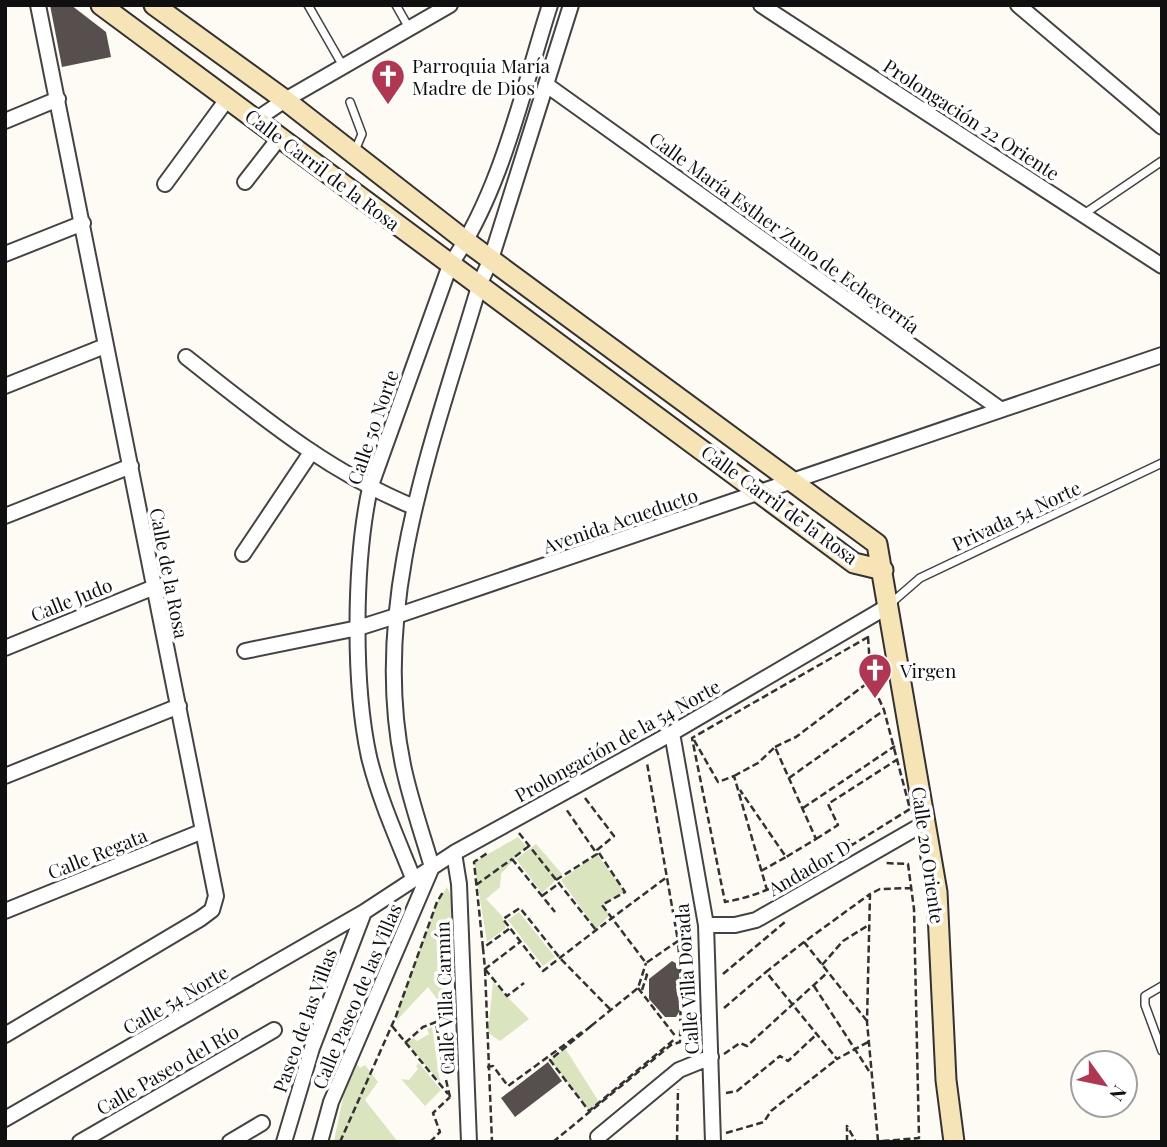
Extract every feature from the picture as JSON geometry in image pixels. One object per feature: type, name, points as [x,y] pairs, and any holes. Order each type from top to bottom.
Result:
[{"type":"main road","name":"Calle Carril de la Rosa","points":[[101,5],[450,265],[480,283],[854,563],[883,570],[877,544],[467,242],[285,100],[154,5]]},
{"type":"main road","name":"Calle 20 Oriente","points":[[883,570],[937,892],[946,1080],[954,1142]]},
{"type":"street","name":"Calle de la Rosa","points":[[5,1035],[212,910],[216,896],[179,706],[152,588],[131,466],[38,5]]},
{"type":"street","points":[[257,119],[285,100],[450,5]]},
{"type":"street","name":"Calle 50 Norte","points":[[413,878],[380,795],[369,756],[363,719],[358,628],[362,524],[370,488],[450,265],[467,242],[496,171],[550,5]]},
{"type":"street","points":[[432,867],[403,764],[396,706],[396,616],[414,507],[480,283],[491,259],[548,86],[571,5]]},
{"type":"street","name":"Prolongación 22 Oriente","points":[[761,5],[1162,266]]},
{"type":"street","points":[[1017,5],[1162,127]]},
{"type":"street","name":"Calle María Esther Zuno de Echeverría","points":[[548,86],[1000,409]]},
{"type":"street","points":[[165,184],[228,98]]},
{"type":"street","points":[[5,121],[58,99]]},
{"type":"street","points":[[245,181],[280,137]]},
{"type":"street","points":[[5,254],[83,223]]},
{"type":"street","points":[[5,386],[105,346]]},
{"type":"street","name":"Avenida Acueducto","points":[[245,651],[358,628],[396,616],[1162,355]]},
{"type":"street","points":[[186,357],[310,454],[370,488],[414,507]]},
{"type":"street","points":[[243,554],[310,454]]},
{"type":"street","points":[[5,516],[131,466]]},
{"type":"street","name":"Calle Judo","points":[[5,648],[152,588]]},
{"type":"street","name":"Prolongación de la 54 Norte","points":[[364,912],[454,853],[672,733],[890,605]]},
{"type":"street","points":[[5,776],[179,706]]},
{"type":"street","name":"Calle Villa Dorada","points":[[672,733],[706,925],[713,1142]]},
{"type":"street","name":"Andador D","points":[[706,925],[735,925],[756,920],[925,823]]},
{"type":"street","name":"Calle Regata","points":[[5,911],[203,831]]},
{"type":"street","name":"Calle Villa Carmín","points":[[454,853],[459,884],[469,1142]]},
{"type":"street","name":"Calle Paseo de las Villas","points":[[320,1142],[336,1090],[432,867]]},
{"type":"street","name":"Calle 54 Norte","points":[[5,1119],[364,912]]},
{"type":"street","name":"Paseo de las Villas","points":[[284,1142],[312,1048],[364,912]]},
{"type":"street","name":"Calle Paseo del Río","points":[[80,1142],[274,1030]]},
{"type":"street","points":[[598,1137],[679,1070],[711,1056]]},
{"type":"street","points":[[230,1142],[262,1124]]},
{"type":"lane","points":[[308,5],[343,66]]},
{"type":"lane","points":[[396,5],[409,29]]},
{"type":"lane","points":[[350,102],[362,134],[354,153]]},
{"type":"lane","points":[[1084,214],[1162,161]]},
{"type":"lane","name":"Privada 54 Norte","points":[[890,605],[920,578],[1162,463]]},
{"type":"lane","points":[[1162,986],[1145,996],[1145,1005],[1162,1051]]},
{"type":"path","points":[[868,637],[871,681],[884,710],[895,746],[910,809],[852,845],[849,840],[767,891],[752,898],[725,902],[692,738],[868,637]]},
{"type":"path","points":[[692,738],[718,782],[758,763],[775,747],[796,737],[871,681]]},
{"type":"path","points":[[789,778],[884,710]]},
{"type":"path","points":[[803,808],[895,746]]},
{"type":"path","points":[[775,747],[816,839]]},
{"type":"path","points":[[642,750],[678,941],[681,980],[680,1042],[668,1047]]},
{"type":"path","points":[[761,871],[838,825],[828,804],[898,759]]},
{"type":"path","points":[[734,776],[767,891]]},
{"type":"path","points":[[740,790],[786,857]]},
{"type":"path","points":[[542,896],[597,854],[597,850],[614,836],[584,797],[565,807],[597,850],[625,892],[602,905],[646,963]]},
{"type":"path","points":[[530,827],[518,834],[596,930]]},
{"type":"path","points":[[477,885],[528,846]]},
{"type":"path","points":[[492,1142],[485,969],[474,862],[496,848]]},
{"type":"path","points":[[512,859],[555,912]]},
{"type":"path","points":[[872,1142],[919,1138],[908,864],[875,863]]},
{"type":"path","points":[[610,1009],[560,958],[520,908],[503,919],[543,971],[560,958],[596,930],[611,918],[667,877]]},
{"type":"path","points":[[340,1142],[391,1025],[437,902],[447,887],[448,900]]},
{"type":"path","points":[[718,1002],[718,1012],[804,942],[870,894],[880,889],[911,888]]},
{"type":"path","points":[[870,894],[867,1022],[878,1141]]},
{"type":"path","points":[[716,980],[787,920]]},
{"type":"path","points":[[822,965],[843,941],[868,925]]},
{"type":"path","points":[[483,948],[510,928]]},
{"type":"path","points":[[676,1038],[589,1111],[550,1060],[610,1009],[640,989],[646,963],[678,941]]},
{"type":"path","points":[[485,969],[520,942]]},
{"type":"path","points":[[804,942],[867,1022]]},
{"type":"path","points":[[485,969],[508,996],[524,983]]},
{"type":"path","points":[[766,972],[837,1059]]},
{"type":"path","points":[[720,1044],[721,1054],[740,1043],[747,1046],[828,972]]},
{"type":"path","points":[[814,986],[856,1048],[870,1074]]},
{"type":"path","points":[[640,989],[676,1038]]},
{"type":"path","points":[[405,1043],[424,1027],[436,1022],[450,1097]]},
{"type":"path","points":[[391,1025],[450,1097]]},
{"type":"path","points":[[487,1066],[493,1066],[508,1086],[591,1026]]},
{"type":"path","points":[[436,1028],[455,1034]]},
{"type":"path","points":[[724,1101],[723,1093],[737,1091],[780,1056],[788,1061],[817,1034]]},
{"type":"path","points":[[553,1142],[676,1038]]},
{"type":"path","points":[[726,1133],[764,1122],[771,1111],[837,1059],[870,1041]]},
{"type":"path","points":[[443,1067],[457,1066]]},
{"type":"path","points":[[677,1142],[679,1070]]},
{"type":"path","points":[[430,1142],[440,1132],[433,1113],[450,1097]]},
{"type":"path","points":[[725,1121],[727,1142]]},
{"type":"path","points":[[847,1142],[848,1126],[856,1142]]},
{"type":"green space","points":[[518,837],[526,846],[501,874],[500,887],[486,899],[502,916],[506,928],[487,942],[474,862]]},
{"type":"green space","points":[[536,844],[562,874],[542,893],[516,859]]},
{"type":"green space","points":[[597,854],[625,892],[602,905],[610,915],[596,929],[561,880]]},
{"type":"green space","points":[[447,887],[464,925],[459,967],[446,970],[449,1004],[458,1004],[458,1027],[428,987],[398,1019],[395,1018],[437,902]]},
{"type":"green space","points":[[519,912],[555,957],[543,966],[508,920]]},
{"type":"green space","points":[[493,982],[529,1019],[500,1041],[488,1033]]},
{"type":"green space","points":[[432,1027],[440,1082],[407,1043],[413,1038],[417,1041],[429,1034],[427,1029]]},
{"type":"green space","points":[[565,1048],[599,1102],[589,1111],[550,1060]]},
{"type":"green space","points":[[354,1060],[360,1068],[365,1065],[378,1082],[365,1100],[398,1142],[334,1141],[350,1064]]},
{"type":"green space","points":[[419,1063],[441,1090],[425,1106],[401,1079],[409,1080],[418,1069],[416,1066]]},
{"type":"building","points":[[50,5],[71,5],[106,32],[111,57],[62,67]]},
{"type":"building","points":[[672,961],[679,965],[679,1012],[676,1017],[665,1017],[649,999],[649,979]]},
{"type":"building","points":[[548,1062],[562,1081],[515,1117],[501,1098]]},
{"type":"place","name":"Parroquia María Madre de Dios","points":[[388,106]]},
{"type":"place","name":"Virgen","points":[[875,700]]}]
